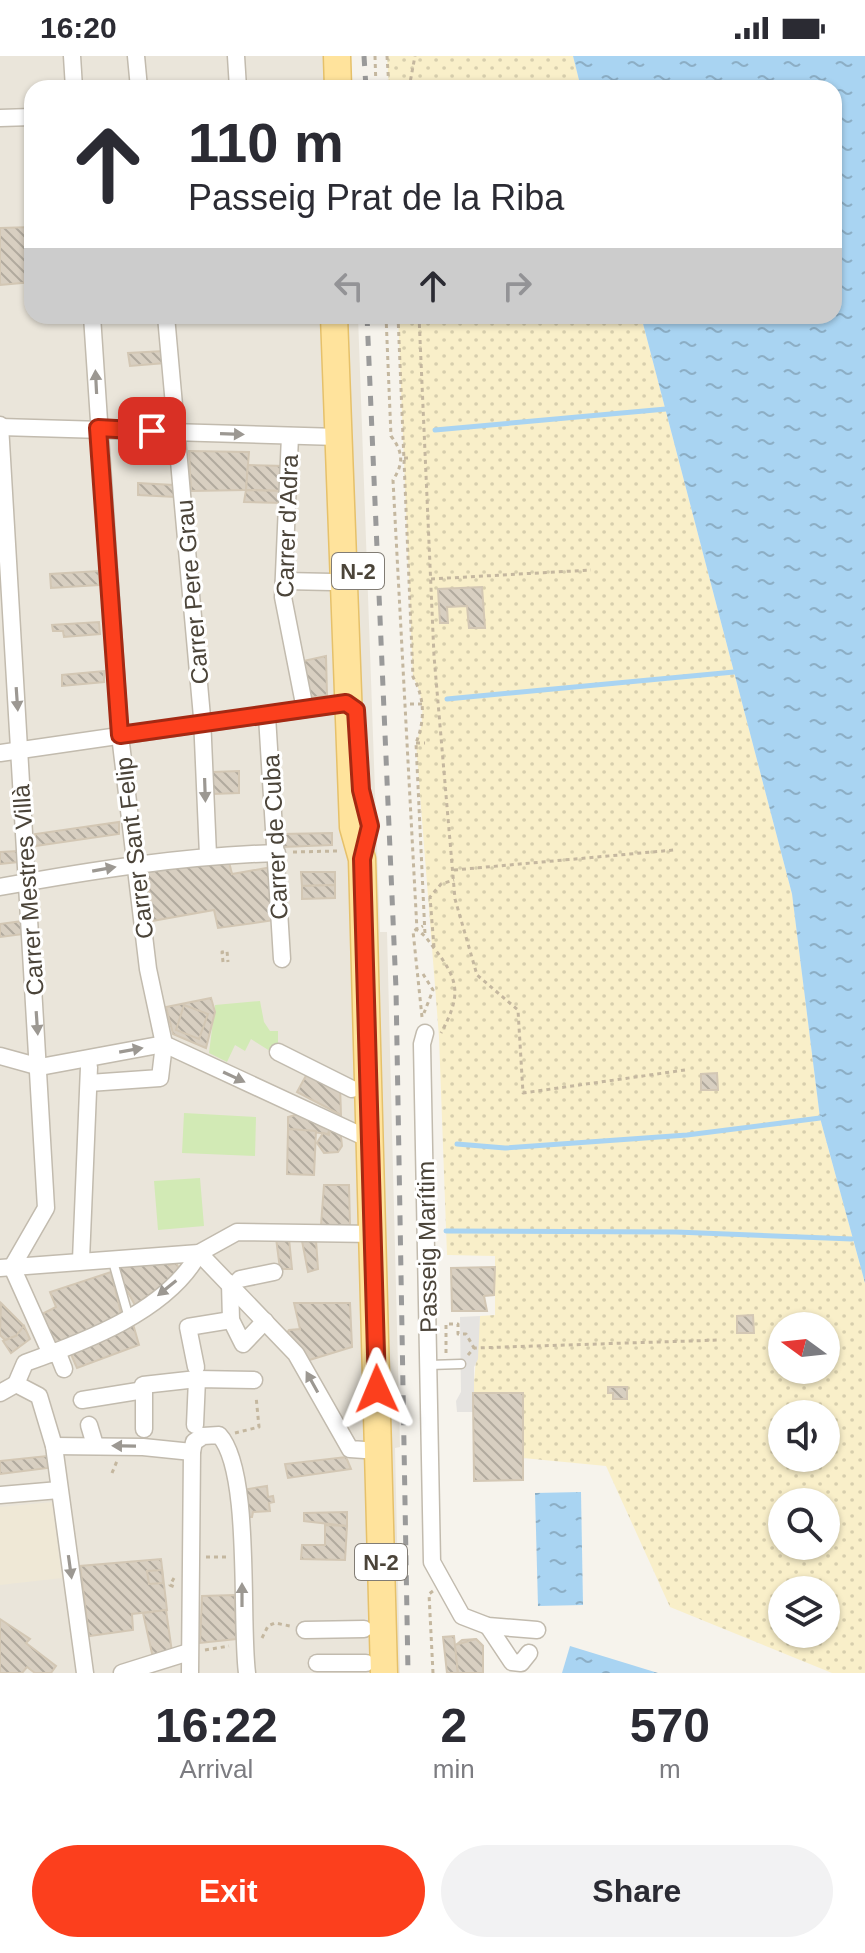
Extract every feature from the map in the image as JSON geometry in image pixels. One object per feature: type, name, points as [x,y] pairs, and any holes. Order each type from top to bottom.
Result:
[{"type":"main road","points":[[326,56],[326,80]]},
{"type":"main road","points":[[337,56],[338,80]]},
{"type":"main road","name":"N-2","points":[[334,324],[352,855],[364,932],[374,1234],[379,1451],[375,1668]]},
{"type":"main road","name":"N-2","points":[[348,324],[370,826],[352,855]]},
{"type":"main road","name":"N-2","points":[[346,703],[356,710],[361,790],[370,826]]},
{"type":"street","points":[[72,56],[74,80]]},
{"type":"street","points":[[136,56],[138,80]]},
{"type":"street","points":[[236,56],[238,80]]},
{"type":"street","points":[[0,118],[24,117]]},
{"type":"street","name":"Carrer Sant Felip","points":[[92,324],[120,735],[164,1044]]},
{"type":"street","name":"Carrer Pere Grau","points":[[167,324],[179,432],[202,724],[208,855]]},
{"type":"street","points":[[0,426],[338,437]]},
{"type":"street","name":"Carrer Mestres Villà","points":[[0,426],[46,1208],[6,1268]]},
{"type":"street","name":"Carrer d'Adra","points":[[290,436],[283,597],[305,709]]},
{"type":"street","points":[[284,581],[332,582]]},
{"type":"street","points":[[0,753],[346,703]]},
{"type":"street","name":"Carrer de Cuba","points":[[267,716],[282,959]]},
{"type":"street","points":[[0,887],[137,863],[208,855],[277,853]]},
{"type":"street","name":"Passeig Marítim","points":[[432,1035],[422,1044],[435,1360],[432,1562],[462,1616],[488,1626],[537,1630]]},
{"type":"street","points":[[81,1260],[89,1075],[160,1078],[164,1044]]},
{"type":"street","points":[[0,1056],[40,1067],[164,1044],[371,1140]]},
{"type":"street","points":[[278,1052],[352,1089]]},
{"type":"street","points":[[64,1369],[6,1268],[199,1253],[237,1232],[374,1234]]},
{"type":"street","points":[[199,1253],[235,1280],[265,1321],[296,1354],[350,1449],[379,1451]]},
{"type":"street","points":[[0,1393],[16,1384],[25,1363],[130,1319],[190,1270],[199,1253]]},
{"type":"street","points":[[235,1280],[274,1272]]},
{"type":"street","points":[[235,1280],[231,1320],[243,1344],[265,1321]]},
{"type":"street","points":[[190,1673],[197,1373],[188,1327],[231,1320]]},
{"type":"street","points":[[144,1429],[143,1385],[197,1373],[254,1380]]},
{"type":"street","points":[[16,1384],[39,1396],[54,1446],[85,1673]]},
{"type":"street","points":[[82,1400],[144,1390]]},
{"type":"street","points":[[89,1425],[95,1445]]},
{"type":"street","points":[[54,1446],[219,1435],[225,1441],[238,1489],[247,1673]]},
{"type":"street","points":[[0,1495],[59,1490]]},
{"type":"street","points":[[488,1626],[512,1662],[521,1663],[529,1653]]},
{"type":"street","points":[[305,1630],[364,1629]]},
{"type":"street","points":[[122,1673],[189,1652]]},
{"type":"street","points":[[317,1662],[375,1668]]},
{"type":"lane","points":[[112,1258],[130,1319]]},
{"type":"lane","points":[[435,1360],[461,1364]]},
{"type":"path","points":[[375,56],[376,80]]},
{"type":"path","points":[[387,56],[388,80]]},
{"type":"path","points":[[410,80],[415,56]]},
{"type":"path","points":[[386,324],[391,436],[400,448],[402,466],[393,480],[417,930]]},
{"type":"path","points":[[398,324],[413,677],[421,691],[422,704],[423,727],[416,743],[425,935]]},
{"type":"path","points":[[419,324],[430,579],[455,899],[477,975],[518,1010],[523,1093],[685,1070]]},
{"type":"path","points":[[404,458],[412,458]]},
{"type":"path","points":[[430,579],[591,570]]},
{"type":"path","points":[[410,704],[422,704]]},
{"type":"path","points":[[416,743],[425,743]]},
{"type":"path","points":[[454,870],[674,850]]},
{"type":"path","points":[[277,853],[352,855]]},
{"type":"path","points":[[434,947],[430,897],[441,884],[454,880]]},
{"type":"path","points":[[423,974],[433,990],[422,1016],[419,970],[414,966],[413,931],[425,926]]},
{"type":"path","points":[[417,930],[425,935],[455,977],[456,996],[432,1035]]},
{"type":"path","points":[[435,1360],[446,1355],[446,1324],[458,1324],[458,1334],[466,1334],[474,1348]]},
{"type":"path","points":[[461,1364],[474,1348],[720,1340]]},
{"type":"path","points":[[219,1435],[259,1427],[254,1380]]},
{"type":"path","points":[[194,1552],[236,1557]]},
{"type":"path","points":[[164,1586],[170,1585]]},
{"type":"path","points":[[429,1594],[433,1673]]},
{"type":"shaded area","points":[[0,56],[347,56],[348,80],[24,80],[24,324],[358,324],[380,932],[387,932],[400,1447],[395,1448],[400,1673],[0,1673]]},
{"type":"shaded area","points":[[480,1316],[478,1359],[474,1367],[474,1412],[457,1412],[456,1401],[461,1392],[460,1317]]},
{"type":"shaded area","points":[[52,1502],[62,1578],[0,1585],[0,1507]]},
{"type":"sand","points":[[387,56],[573,56],[579,80],[388,80]]},
{"type":"sand","points":[[398,324],[643,324],[792,894],[820,1118],[865,1283],[865,1673],[832,1673],[771,1648],[840,1648],[840,1576],[768,1576],[768,1647],[670,1607],[606,1466],[523,1458],[523,1393],[473,1393],[480,1316],[495,1315],[495,1256],[447,1255],[439,1037],[416,743],[422,710],[420,693],[413,677]]},
{"type":"green space","points":[[260,1001],[264,1022],[270,1031],[278,1031],[278,1056],[251,1039],[245,1051],[235,1045],[227,1062],[209,1053],[215,1005]]},
{"type":"green space","points":[[184,1113],[256,1117],[255,1156],[182,1153]]},
{"type":"green space","points":[[200,1178],[204,1226],[158,1230],[154,1181]]},
{"type":"water","points":[[573,56],[865,56],[865,1283],[820,1118],[792,894],[643,324],[842,324],[842,80],[579,80]]},
{"type":"water","points":[[581,1492],[583,1605],[538,1606],[535,1493]]},
{"type":"water","points":[[570,1646],[658,1673],[562,1673]]},
{"type":"building","points":[[24,227],[24,283],[0,285],[0,228]]},
{"type":"building","points":[[164,351],[165,363],[130,366],[128,353]]},
{"type":"building","points":[[189,451],[249,452],[246,490],[191,491]]},
{"type":"building","points":[[248,465],[286,466],[283,491],[246,490]]},
{"type":"building","points":[[138,483],[174,485],[175,497],[138,495]]},
{"type":"building","points":[[246,490],[283,491],[282,503],[244,502]]},
{"type":"building","points":[[99,571],[99,585],[51,588],[50,574]]},
{"type":"building","points":[[482,587],[485,628],[469,628],[467,606],[447,607],[448,623],[440,623],[438,589]]},
{"type":"building","points":[[99,622],[100,634],[64,637],[63,631],[53,631],[52,625]]},
{"type":"building","points":[[326,656],[327,695],[306,699],[299,662]]},
{"type":"building","points":[[104,671],[104,682],[62,686],[62,675]]},
{"type":"building","points":[[239,771],[239,793],[212,794],[212,772]]},
{"type":"building","points":[[119,822],[119,834],[35,846],[35,834]]},
{"type":"building","points":[[332,833],[332,845],[282,847],[281,834]]},
{"type":"building","points":[[17,851],[18,862],[0,864],[0,852]]},
{"type":"building","points":[[228,858],[232,874],[272,867],[275,920],[218,928],[214,910],[152,921],[146,866]]},
{"type":"building","points":[[301,872],[335,872],[335,885],[302,886]]},
{"type":"building","points":[[335,885],[335,898],[302,899],[302,886]]},
{"type":"building","points":[[23,921],[24,934],[0,937],[0,924]]},
{"type":"building","points":[[211,998],[215,1012],[206,1048],[173,1034],[166,1007]]},
{"type":"building","points":[[184,1005],[208,1014],[199,1039],[176,1030]]},
{"type":"building","points":[[309,1070],[340,1086],[341,1115],[297,1092]]},
{"type":"building","points":[[717,1073],[718,1090],[701,1090],[701,1074]]},
{"type":"building","points":[[299,1114],[331,1124],[328,1134],[288,1129],[288,1117]]},
{"type":"building","points":[[331,1124],[340,1128],[342,1146],[338,1152],[324,1153],[317,1143],[323,1133],[329,1135]]},
{"type":"building","points":[[288,1129],[316,1131],[314,1175],[287,1174]]},
{"type":"building","points":[[324,1185],[349,1185],[350,1225],[321,1225]]},
{"type":"building","points":[[276,1238],[289,1239],[292,1269],[280,1269]]},
{"type":"building","points":[[316,1240],[318,1269],[308,1272],[302,1241]]},
{"type":"building","points":[[167,1257],[169,1265],[176,1263],[181,1272],[135,1305],[122,1282],[117,1262]]},
{"type":"building","points":[[495,1267],[494,1295],[484,1296],[487,1311],[452,1311],[451,1268]]},
{"type":"building","points":[[111,1272],[122,1317],[52,1345],[38,1316],[56,1307],[50,1292]]},
{"type":"building","points":[[1,1303],[24,1326],[16,1336],[5,1340],[0,1335]]},
{"type":"building","points":[[294,1303],[350,1303],[352,1347],[306,1361],[283,1338],[289,1330],[300,1329]]},
{"type":"building","points":[[753,1315],[754,1333],[737,1333],[737,1316]]},
{"type":"building","points":[[133,1324],[139,1345],[77,1368],[70,1352]]},
{"type":"building","points":[[24,1326],[30,1339],[11,1353],[3,1341],[16,1336]]},
{"type":"building","points":[[608,1387],[627,1387],[627,1399],[613,1399]]},
{"type":"building","points":[[473,1393],[523,1393],[523,1480],[474,1481]]},
{"type":"building","points":[[47,1456],[48,1468],[0,1474],[0,1461]]},
{"type":"building","points":[[346,1457],[351,1469],[288,1478],[285,1464]]},
{"type":"building","points":[[267,1486],[268,1497],[273,1496],[274,1502],[269,1503],[270,1511],[253,1512],[252,1517],[243,1517],[242,1490]]},
{"type":"building","points":[[347,1512],[347,1526],[304,1521],[304,1513]]},
{"type":"building","points":[[325,1525],[347,1526],[345,1560],[301,1559],[302,1545],[325,1545]]},
{"type":"building","points":[[161,1559],[167,1610],[132,1614],[133,1630],[89,1636],[80,1566]]},
{"type":"building","points":[[162,1570],[163,1583],[149,1584],[147,1571]]},
{"type":"building","points":[[235,1595],[236,1639],[200,1643],[202,1596]]},
{"type":"building","points":[[166,1610],[172,1652],[153,1658],[143,1613]]},
{"type":"building","points":[[0,1619],[30,1639],[26,1643],[56,1666],[51,1673],[35,1673],[27,1667],[22,1673],[0,1673]]},
{"type":"building","points":[[454,1636],[458,1673],[447,1673],[443,1637]]},
{"type":"building","points":[[476,1639],[483,1646],[483,1673],[458,1673],[456,1645],[462,1640]]},
{"type":"building","points":[[476,1639],[483,1646],[483,1673],[458,1673],[455,1645]]},
{"type":"waterway","points":[[435,430],[666,409]]},
{"type":"waterway","points":[[447,699],[734,672]]},
{"type":"waterway","points":[[457,1144],[505,1148],[687,1135],[820,1118]]},
{"type":"waterway","points":[[446,1231],[676,1232],[852,1239]]},
{"type":"railway","points":[[364,56],[366,80]]},
{"type":"railway","points":[[367,324],[396,989],[408,1673]]},
{"type":"route","points":[[152,431],[98,428],[120,735],[346,703],[356,710],[360,730],[361,790],[370,826],[362,859],[377,1389]]}]
